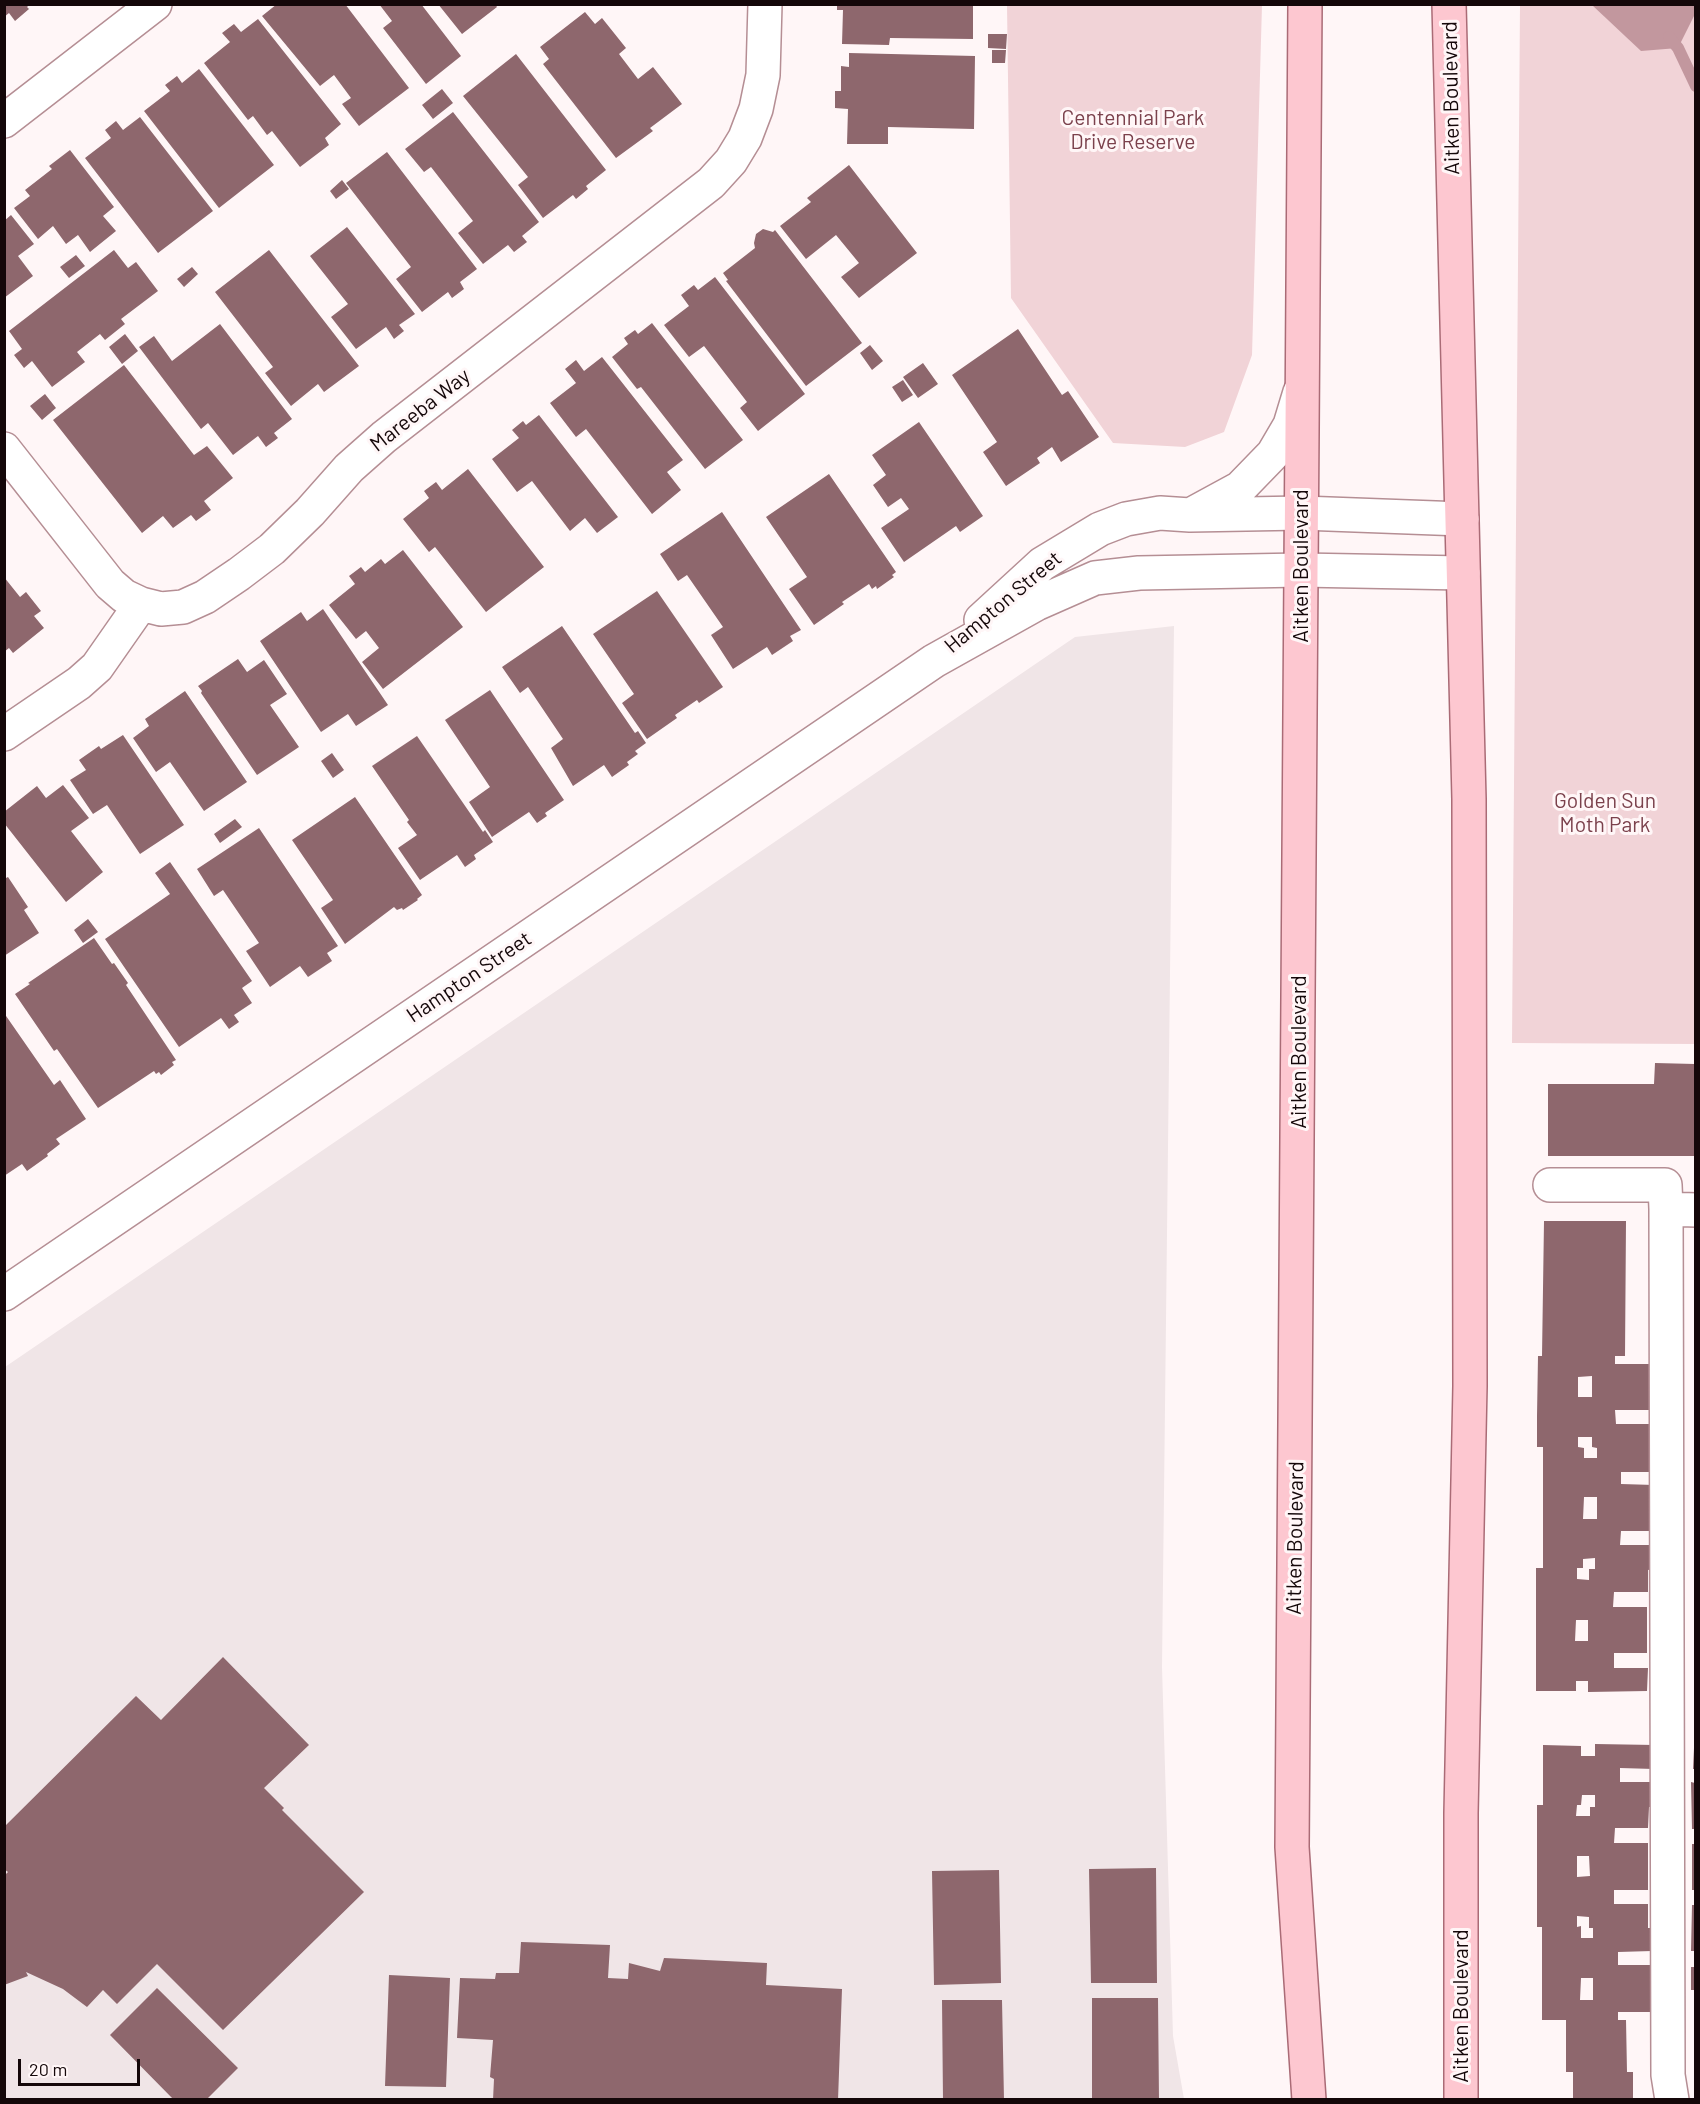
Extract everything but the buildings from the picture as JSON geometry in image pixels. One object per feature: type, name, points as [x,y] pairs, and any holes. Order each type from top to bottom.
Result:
[{"type":"main road","name":"Aitken Boulevard","points":[[1305,4],[1292,1847],[1309,2100]]},
{"type":"main road","name":"Aitken Boulevard","points":[[1449,10],[1469,799],[1470,1386],[1461,1813],[1461,2100]]},
{"type":"street","points":[[4,121],[155,4]]},
{"type":"street","name":"Mareeba Way","points":[[4,449],[110,584],[124,596],[141,604],[161,609],[183,607],[204,597],[272,549],[310,512],[349,468],[384,437],[711,183],[731,161],[756,109],[763,75],[765,4]]},
{"type":"street","points":[[1190,515],[1240,488],[1273,454],[1290,425],[1302,386]]},
{"type":"street","name":"Hampton Street","points":[[934,661],[1042,564],[1100,529],[1126,519],[1160,513],[1190,515],[1302,513],[1462,519]]},
{"type":"street","name":"Hampton Street","points":[[6,1289],[934,661],[1035,604],[1095,578],[1139,573],[1301,570],[1463,573]]},
{"type":"street","points":[[4,734],[79,683],[97,667],[141,604]]},
{"type":"street","points":[[1550,1185],[1665,1185],[1681,1210],[1668,2075],[1672,2100]]},
{"type":"shaded area","points":[[1592,5],[1695,5],[1695,14],[1678,48],[1641,51]]},
{"type":"shaded area","points":[[1174,626],[1162,1667],[1173,2036],[1184,2099],[5,2100],[5,1367],[1075,637]]},
{"type":"green space","name":"Centennial Park Drive Reserve","points":[[1007,5],[1262,5],[1252,355],[1224,432],[1185,447],[1113,443],[1011,298]]},
{"type":"green space","name":"Golden Sun Moth Park","points":[[1520,5],[1695,5],[1695,1044],[1512,1043]]},
{"type":"waterway","points":[[1669,37],[1678,48],[1696,86]]}]
